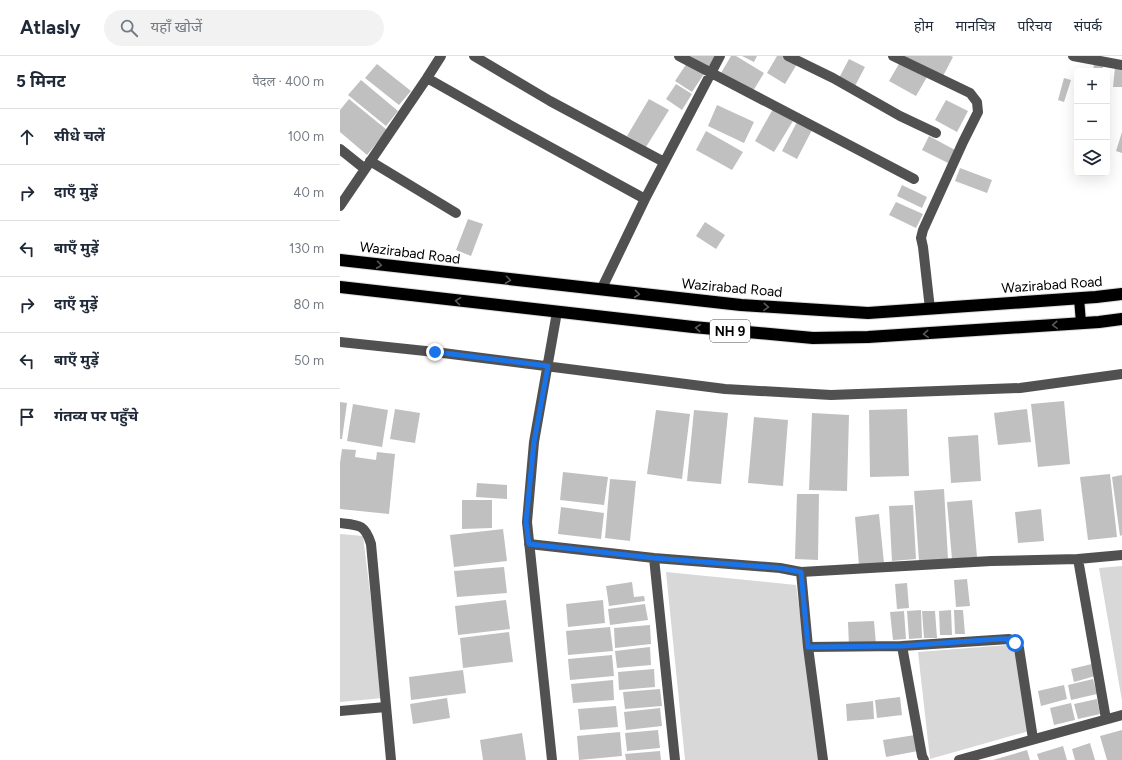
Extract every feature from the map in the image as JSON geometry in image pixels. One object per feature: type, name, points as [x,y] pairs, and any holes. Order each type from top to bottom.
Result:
[{"type":"highway","name":"Wazirabad Road","points":[[340,260],[741,305],[868,313],[1122,294]]},
{"type":"highway","name":"NH 9","points":[[340,287],[693,327],[813,338],[868,337],[1099,322],[1122,319]]},
{"type":"main road","points":[[1079,298],[1081,323]]},
{"type":"street","points":[[340,206],[428,78],[441,56]]},
{"type":"street","points":[[474,56],[550,101],[664,162]]},
{"type":"street","points":[[679,56],[914,179]]},
{"type":"street","points":[[601,290],[645,199],[720,56]]},
{"type":"street","points":[[788,56],[833,78],[900,116],[936,133]]},
{"type":"street","points":[[893,56],[970,94],[977,102],[978,112],[962,142],[923,230],[921,238],[930,309]]},
{"type":"street","points":[[1073,56],[1122,65]]},
{"type":"street","points":[[428,78],[645,199]]},
{"type":"street","points":[[340,149],[456,213]]},
{"type":"street","points":[[552,760],[526,522],[534,442],[557,312]]},
{"type":"street","points":[[340,342],[435,352],[725,389],[831,395],[1020,388],[1122,374]]},
{"type":"street","points":[[340,522],[358,525],[367,532],[371,544],[391,760]]},
{"type":"street","points":[[529,544],[654,558],[780,568],[801,572],[991,561],[1078,559],[1122,555]]},
{"type":"street","points":[[654,558],[675,760]]},
{"type":"street","points":[[1078,559],[1106,720]]},
{"type":"street","points":[[801,572],[808,647],[823,760]]},
{"type":"street","points":[[808,647],[902,646],[1009,639],[1019,648],[1033,739]]},
{"type":"street","points":[[902,646],[922,756],[924,760]]},
{"type":"street","points":[[340,711],[386,707]]},
{"type":"street","points":[[959,760],[978,758],[1033,739],[1122,715]]},
{"type":"shaded area","points":[[340,534],[363,536],[383,698],[340,702]]},
{"type":"shaded area","points":[[1122,566],[1122,701],[1099,568]]},
{"type":"shaded area","points":[[666,572],[796,585],[820,760],[685,760]]},
{"type":"shaded area","points":[[1020,644],[1029,731],[930,759],[918,652]]},
{"type":"building","points":[[690,56],[715,56],[709,67]]},
{"type":"building","points":[[731,56],[736,56],[764,73],[753,91],[721,73]]},
{"type":"building","points":[[742,56],[757,56],[754,62]]},
{"type":"building","points":[[777,56],[783,56],[797,64],[785,84],[767,73]]},
{"type":"building","points":[[906,56],[953,57],[942,78],[904,59]]},
{"type":"building","points":[[849,59],[865,67],[855,86],[839,78]]},
{"type":"building","points":[[900,62],[927,77],[916,96],[889,81]]},
{"type":"building","points":[[687,63],[704,74],[692,92],[675,81]]},
{"type":"building","points":[[377,64],[411,91],[399,105],[365,78]]},
{"type":"building","points":[[1094,64],[1103,65],[1103,68],[1093,68]]},
{"type":"building","points":[[1115,67],[1122,67],[1122,87],[1113,87]]},
{"type":"building","points":[[1064,78],[1071,80],[1064,102],[1058,100]]},
{"type":"building","points":[[361,80],[398,111],[386,126],[348,95]]},
{"type":"building","points":[[676,84],[692,94],[682,110],[666,99]]},
{"type":"building","points":[[349,99],[387,130],[367,155],[340,132],[340,110]]},
{"type":"building","points":[[649,99],[669,110],[646,147],[627,136]]},
{"type":"building","points":[[946,100],[968,111],[957,132],[935,120]]},
{"type":"building","points":[[717,105],[754,122],[744,143],[708,126]]},
{"type":"building","points":[[773,109],[793,121],[774,152],[755,141]]},
{"type":"building","points":[[798,120],[813,128],[797,159],[782,151]]},
{"type":"building","points":[[706,131],[743,152],[732,170],[696,150]]},
{"type":"building","points":[[1122,132],[1122,153],[1116,151]]},
{"type":"building","points":[[929,136],[955,150],[948,163],[922,150]]},
{"type":"building","points":[[960,168],[992,180],[987,193],[955,181]]},
{"type":"building","points":[[902,185],[927,197],[922,208],[897,196]]},
{"type":"building","points":[[896,202],[923,214],[916,228],[889,215]]},
{"type":"building","points":[[468,219],[483,224],[471,256],[456,250]]},
{"type":"building","points":[[705,222],[725,235],[716,249],[696,236]]},
{"type":"building","points":[[1064,401],[1070,464],[1038,467],[1031,404]]},
{"type":"building","points":[[340,402],[347,403],[342,439],[340,439]]},
{"type":"building","points":[[353,404],[388,410],[382,447],[347,441]]},
{"type":"building","points":[[395,409],[420,413],[415,443],[390,439]]},
{"type":"building","points":[[907,409],[909,476],[870,477],[869,410]]},
{"type":"building","points":[[1027,409],[1031,442],[998,445],[994,413]]},
{"type":"building","points":[[656,410],[690,414],[682,479],[647,474]]},
{"type":"building","points":[[694,410],[728,413],[721,484],[687,481]]},
{"type":"building","points":[[812,413],[849,415],[847,491],[809,490]]},
{"type":"building","points":[[754,417],[788,420],[783,486],[748,483]]},
{"type":"building","points":[[978,435],[981,481],[951,483],[948,437]]},
{"type":"building","points":[[342,449],[356,450],[355,457],[376,460],[377,452],[395,454],[389,514],[340,509],[340,463]]},
{"type":"building","points":[[563,472],[608,477],[604,505],[560,500]]},
{"type":"building","points":[[1110,474],[1117,537],[1088,540],[1080,477]]},
{"type":"building","points":[[1122,475],[1122,535],[1120,536],[1112,477]]},
{"type":"building","points":[[610,479],[636,481],[630,541],[605,538]]},
{"type":"building","points":[[477,483],[507,485],[507,499],[476,497]]},
{"type":"building","points":[[944,489],[948,559],[919,561],[914,491]]},
{"type":"building","points":[[797,494],[819,494],[818,560],[795,559]]},
{"type":"building","points":[[462,500],[492,500],[492,528],[462,529]]},
{"type":"building","points":[[972,500],[977,557],[952,559],[947,502]]},
{"type":"building","points":[[913,505],[916,559],[892,561],[889,506]]},
{"type":"building","points":[[561,507],[604,513],[601,539],[558,534]]},
{"type":"building","points":[[1041,509],[1044,541],[1018,543],[1015,512]]},
{"type":"building","points":[[879,514],[884,563],[859,565],[855,517]]},
{"type":"building","points":[[503,529],[507,561],[454,567],[450,535]]},
{"type":"building","points":[[504,567],[507,593],[457,597],[454,571]]},
{"type":"building","points":[[967,579],[970,606],[956,607],[954,580]]},
{"type":"building","points":[[632,582],[634,597],[644,596],[645,601],[609,606],[606,586]]},
{"type":"building","points":[[907,583],[909,608],[897,609],[895,584]]},
{"type":"building","points":[[506,600],[510,629],[458,635],[455,606]]},
{"type":"building","points":[[603,600],[605,623],[568,627],[566,604]]},
{"type":"building","points":[[645,604],[648,620],[610,625],[608,609]]},
{"type":"building","points":[[921,610],[922,638],[909,639],[907,611]]},
{"type":"building","points":[[951,610],[952,635],[940,635],[939,611]]},
{"type":"building","points":[[954,610],[963,610],[965,634],[955,634]]},
{"type":"building","points":[[904,611],[906,639],[893,640],[890,612]]},
{"type":"building","points":[[922,611],[935,611],[937,638],[924,638]]},
{"type":"building","points":[[874,621],[876,644],[849,646],[848,622]]},
{"type":"building","points":[[650,625],[651,644],[615,648],[614,628]]},
{"type":"building","points":[[610,627],[613,651],[568,655],[566,631]]},
{"type":"building","points":[[509,632],[513,662],[463,668],[460,638]]},
{"type":"building","points":[[650,647],[651,665],[617,668],[615,651]]},
{"type":"building","points":[[612,655],[614,676],[570,680],[568,659]]},
{"type":"building","points":[[1092,664],[1095,676],[1074,682],[1071,669]]},
{"type":"building","points":[[654,669],[655,687],[619,690],[618,672]]},
{"type":"building","points":[[463,670],[466,693],[411,700],[409,677]]},
{"type":"building","points":[[1093,679],[1097,694],[1071,700],[1068,685]]},
{"type":"building","points":[[613,680],[614,700],[573,703],[571,684]]},
{"type":"building","points":[[1064,685],[1067,699],[1041,706],[1038,691]]},
{"type":"building","points":[[660,689],[662,706],[625,709],[623,692]]},
{"type":"building","points":[[900,697],[902,715],[877,718],[875,700]]},
{"type":"building","points":[[447,698],[450,718],[413,724],[410,704]]},
{"type":"building","points":[[1097,699],[1100,714],[1078,719],[1074,704]]},
{"type":"building","points":[[873,701],[874,719],[847,721],[846,704]]},
{"type":"building","points":[[1071,703],[1075,720],[1054,725],[1050,708]]},
{"type":"building","points":[[616,706],[618,727],[580,730],[578,709]]},
{"type":"building","points":[[660,708],[662,726],[626,730],[624,712]]},
{"type":"building","points":[[658,730],[660,748],[627,751],[625,733]]},
{"type":"building","points":[[1122,730],[1122,760],[1107,760],[1100,736]]},
{"type":"building","points":[[620,732],[622,756],[579,760],[577,736]]},
{"type":"building","points":[[522,733],[526,760],[483,760],[480,740]]},
{"type":"building","points":[[915,735],[918,751],[886,757],[883,740]]},
{"type":"building","points":[[1090,743],[1095,760],[1075,760],[1072,749]]},
{"type":"building","points":[[1063,746],[1067,760],[1039,760],[1037,754]]},
{"type":"building","points":[[1027,750],[1030,760],[993,760]]},
{"type":"building","points":[[660,751],[661,760],[626,760],[625,754]]},
{"type":"route","points":[[435,352],[548,366],[534,442],[526,522],[529,544],[654,558],[780,568],[801,572],[808,647],[902,646],[999,639],[1009,639],[1015,643]]}]
